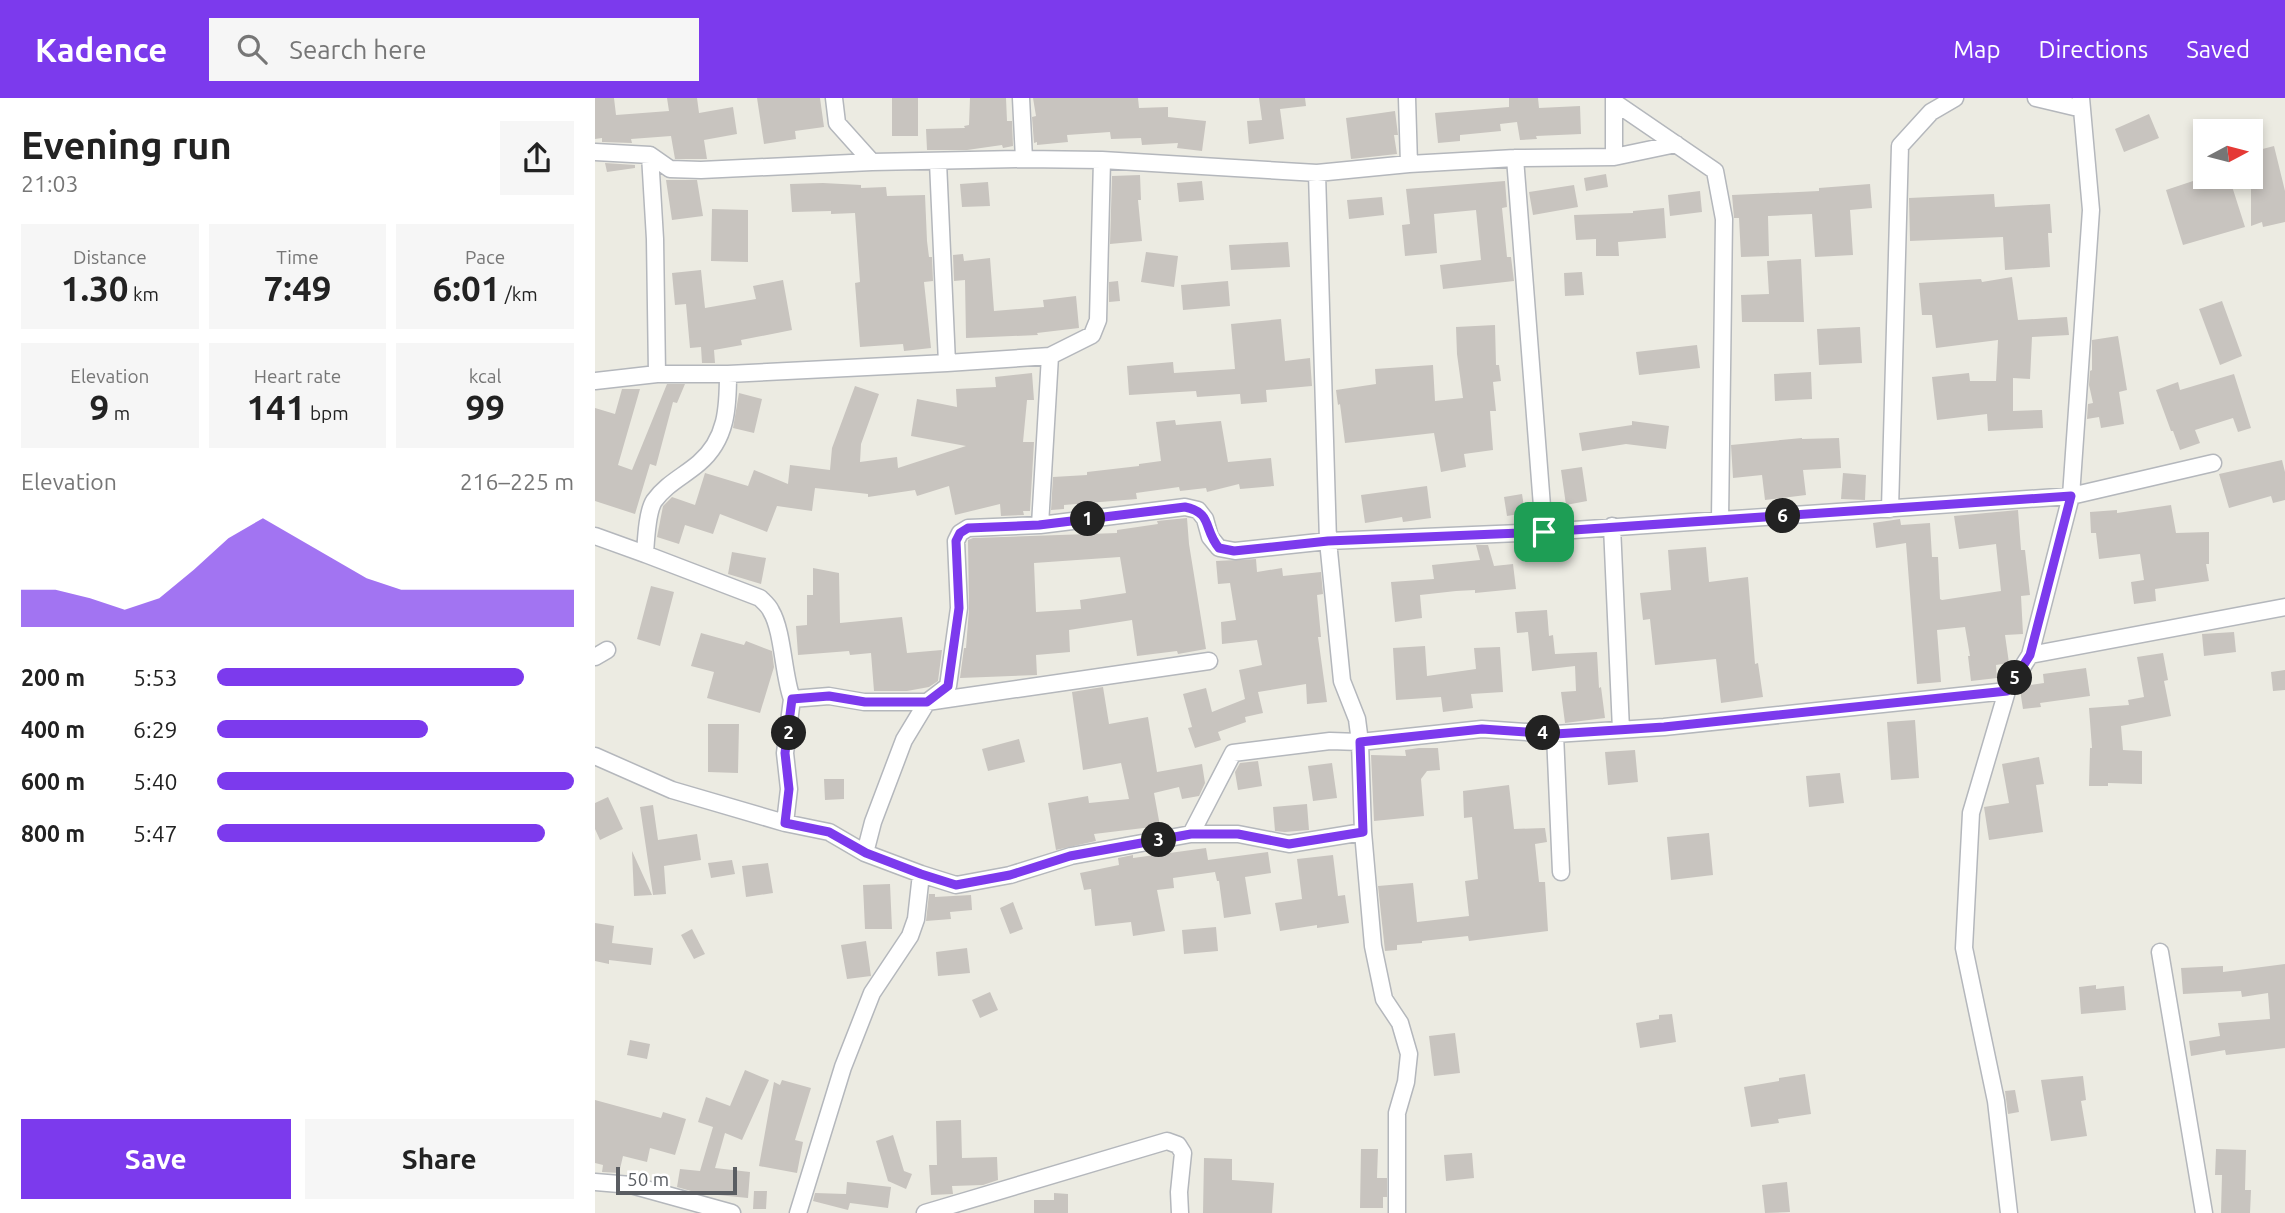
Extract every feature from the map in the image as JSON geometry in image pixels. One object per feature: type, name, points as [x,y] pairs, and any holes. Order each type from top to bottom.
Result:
[{"type":"street","points":[[835,98],[837,123],[872,162]]},
{"type":"street","points":[[1021,98],[1024,159]]},
{"type":"street","points":[[1407,98],[1409,164]]},
{"type":"street","points":[[1889,509],[1900,146],[1931,112],[1955,98]]},
{"type":"street","points":[[2009,1213],[1996,1101],[1964,948],[1971,813],[2007,691],[2030,655],[2071,496],[2091,210],[2083,128],[2075,101],[2036,98]]},
{"type":"street","points":[[1614,100],[1715,171],[1724,219],[1720,520]]},
{"type":"street","points":[[1614,100],[1614,157]]},
{"type":"street","points":[[595,152],[650,155],[670,169],[701,170],[872,162],[1024,159],[1102,160],[1317,173],[1515,158],[1614,157],[1676,144]]},
{"type":"street","points":[[650,155],[655,239],[657,374]]},
{"type":"street","points":[[1515,158],[1544,532]]},
{"type":"street","points":[[595,381],[657,374],[728,374],[1050,356],[1092,335],[1098,320],[1102,160]]},
{"type":"street","points":[[938,162],[947,363]]},
{"type":"street","points":[[1317,173],[1328,541],[1342,681],[1357,719],[1360,742],[1363,832],[1373,946],[1384,999],[1400,1023],[1409,1054],[1406,1082],[1397,1113],[1397,1213]]},
{"type":"street","points":[[1039,525],[1050,356]]},
{"type":"street","points":[[645,554],[652,503],[669,484],[701,462],[720,436],[728,408],[728,374]]},
{"type":"street","points":[[866,853],[873,822],[904,740],[927,702],[948,686],[959,608],[956,541],[960,533],[968,528],[1039,525],[1185,507],[1198,510],[1205,519],[1210,537],[1219,548],[1234,551],[1328,541],[1544,532],[2071,496],[2213,463]]},
{"type":"street","points":[[1612,526],[1621,730]]},
{"type":"street","points":[[595,536],[760,598],[771,610],[792,699],[785,753],[789,789],[785,823]]},
{"type":"street","points":[[2030,655],[2285,607]]},
{"type":"street","points":[[792,699],[829,696],[865,702],[927,702],[1209,661]]},
{"type":"street","points":[[1191,834],[1233,753],[1330,741],[1360,742],[1482,729],[1555,734],[1621,730],[2007,691]]},
{"type":"street","points":[[1555,734],[1561,872]]},
{"type":"street","points":[[595,756],[672,790],[785,823],[829,832],[866,853],[956,885],[1010,875],[1070,856],[1191,834],[1238,834],[1289,844],[1363,832]]},
{"type":"street","points":[[798,1213],[843,1067],[873,993],[910,936],[916,919],[921,874]]},
{"type":"street","points":[[2160,952],[2204,1213]]},
{"type":"street","points":[[925,1213],[1167,1141],[1178,1145],[1183,1153],[1180,1213]]},
{"type":"street","points":[[595,1182],[631,1185],[732,1213]]},
{"type":"building","points":[[595,98],[614,98],[616,115],[669,111],[667,98],[697,98],[699,113],[733,107],[737,134],[704,140],[707,159],[675,159],[671,136],[631,139],[632,143],[602,142],[602,138],[595,139]]},
{"type":"building","points":[[757,98],[820,98],[824,127],[795,131],[796,139],[764,144]]},
{"type":"building","points":[[892,98],[918,98],[918,136],[892,136]]},
{"type":"building","points":[[970,98],[1006,98],[1007,121],[1012,121],[1013,146],[927,150],[926,129],[965,128],[964,126],[969,125]]},
{"type":"building","points":[[1033,98],[1138,98],[1139,108],[1168,107],[1168,117],[1206,121],[1202,151],[1177,148],[1178,143],[1142,145],[1141,138],[1111,139],[1110,132],[1067,135],[1068,142],[1037,145],[1037,142],[1034,143],[1032,117],[1036,116]]},
{"type":"building","points":[[1259,98],[1305,98],[1306,106],[1280,109],[1284,139],[1249,144],[1247,121],[1262,120]]},
{"type":"building","points":[[1509,98],[1538,98],[1539,108],[1580,106],[1581,134],[1536,136],[1537,139],[1520,140],[1517,122],[1500,124],[1501,131],[1460,135],[1460,141],[1438,143],[1435,113],[1509,107]]},
{"type":"building","points":[[1395,111],[1398,135],[1394,135],[1397,154],[1351,159],[1346,118]]},
{"type":"building","points":[[2149,114],[2159,138],[2124,152],[2115,129]]},
{"type":"building","points":[[2274,146],[2285,191],[2285,222],[2263,227],[2262,222],[2251,226],[2251,189],[2263,189],[2263,149]]},
{"type":"building","points":[[605,163],[635,165],[635,168],[607,172]]},
{"type":"building","points":[[1606,174],[1608,187],[1586,191],[1584,178]]},
{"type":"building","points":[[1140,175],[1141,200],[1138,200],[1142,241],[1110,244],[1112,176]]},
{"type":"building","points":[[666,180],[697,180],[703,216],[672,220]]},
{"type":"building","points":[[1202,181],[1204,200],[1179,202],[1177,183]]},
{"type":"building","points":[[1505,181],[1507,207],[1502,208],[1507,257],[1511,257],[1514,281],[1443,289],[1440,265],[1481,260],[1476,210],[1434,214],[1437,253],[1405,256],[1402,225],[1410,224],[1406,189]]},
{"type":"building","points":[[2193,181],[2193,189],[2233,189],[2245,227],[2183,245],[2166,190]]},
{"type":"building","points":[[988,182],[990,206],[962,207],[960,184]]},
{"type":"building","points":[[790,184],[861,185],[861,188],[886,187],[887,196],[925,195],[927,241],[929,257],[932,257],[933,281],[924,282],[931,348],[904,351],[903,344],[860,347],[855,283],[860,282],[855,213],[792,212]]},
{"type":"building","points":[[1870,184],[1872,208],[1850,210],[1853,255],[1815,257],[1812,214],[1768,216],[1769,256],[1741,257],[1739,218],[1734,218],[1732,195],[1819,191],[1819,188]]},
{"type":"building","points":[[1574,185],[1578,207],[1533,215],[1529,192]]},
{"type":"building","points":[[1700,191],[1702,212],[1670,216],[1668,195]]},
{"type":"building","points":[[1994,194],[1995,207],[2050,204],[2050,267],[2005,270],[2003,237],[1910,241],[1909,198]]},
{"type":"building","points":[[1382,197],[1384,215],[1349,219],[1347,200]]},
{"type":"building","points":[[1664,208],[1666,238],[1618,242],[1619,256],[1596,256],[1596,239],[1576,240],[1574,215],[1633,213]]},
{"type":"building","points":[[712,209],[748,210],[748,262],[711,261]]},
{"type":"building","points":[[1288,242],[1290,267],[1231,270],[1229,245]]},
{"type":"building","points":[[1146,252],[1178,256],[1174,287],[1141,282]]},
{"type":"building","points":[[963,254],[964,261],[990,258],[994,311],[1044,307],[1043,300],[1076,296],[1079,328],[1037,333],[1038,335],[966,338],[965,280],[954,281],[953,255]]},
{"type":"building","points":[[1801,259],[1804,322],[1742,322],[1741,295],[1769,294],[1767,261]]},
{"type":"building","points":[[701,270],[705,308],[756,299],[753,286],[783,280],[792,330],[741,340],[742,345],[714,350],[715,363],[702,363],[701,347],[690,348],[686,304],[675,305],[672,273]]},
{"type":"building","points":[[1582,272],[1584,295],[1565,296],[1564,273]]},
{"type":"building","points":[[2012,277],[2018,320],[2067,317],[2069,335],[2032,337],[2030,379],[2013,378],[2013,411],[2042,410],[2043,428],[1988,431],[1987,414],[1937,420],[1932,377],[1969,373],[1970,381],[1996,381],[1998,340],[1936,348],[1932,315],[1922,315],[1919,283],[1981,279],[1982,282]]},
{"type":"building","points":[[1118,281],[1120,301],[1109,302],[1109,282]]},
{"type":"building","points":[[1228,281],[1230,306],[1183,310],[1181,285]]},
{"type":"building","points":[[2222,301],[2242,356],[2220,365],[2199,309]]},
{"type":"building","points":[[1281,319],[1285,361],[1310,358],[1312,386],[1266,390],[1267,402],[1241,404],[1240,394],[1197,397],[1196,391],[1129,395],[1127,366],[1173,362],[1174,373],[1235,369],[1231,324]]},
{"type":"building","points":[[1495,325],[1496,365],[1499,365],[1501,381],[1493,382],[1496,411],[1490,411],[1493,450],[1464,454],[1466,467],[1441,472],[1434,433],[1345,443],[1336,390],[1376,384],[1375,369],[1433,365],[1435,401],[1463,398],[1456,327]]},
{"type":"building","points":[[1860,327],[1862,363],[1819,365],[1817,329]]},
{"type":"building","points":[[2118,336],[2127,390],[2119,392],[2124,424],[2101,428],[2099,417],[2087,419],[2088,404],[2093,403],[2089,385],[2092,340]]},
{"type":"building","points":[[1697,345],[1700,368],[1639,375],[1636,352]]},
{"type":"building","points":[[1811,372],[1812,399],[1775,401],[1774,374]]},
{"type":"building","points":[[1032,373],[1034,400],[1027,400],[1023,442],[1034,442],[1030,511],[1023,511],[1024,515],[1001,516],[1000,504],[955,515],[949,486],[917,496],[915,490],[868,497],[868,494],[815,488],[812,511],[777,506],[767,532],[720,514],[713,534],[685,525],[679,544],[657,537],[663,506],[672,497],[695,505],[705,473],[748,486],[754,470],[788,484],[790,465],[830,470],[832,448],[855,386],[879,394],[861,444],[860,462],[897,457],[898,468],[966,446],[911,436],[917,399],[957,407],[956,389],[996,387],[995,377]]},
{"type":"building","points":[[2234,374],[2251,428],[2238,432],[2233,418],[2195,430],[2200,443],[2180,450],[2156,390],[2178,382],[2180,390]]},
{"type":"building","points":[[667,384],[685,384],[677,403],[673,402],[656,466],[650,464],[635,514],[595,501],[595,408],[615,414],[622,389],[640,389],[618,465],[632,470]]},
{"type":"building","points":[[739,393],[762,399],[754,433],[733,428]]},
{"type":"building","points":[[1175,420],[1176,425],[1221,421],[1228,462],[1271,458],[1274,486],[1240,489],[1239,484],[1207,492],[1206,488],[1180,491],[1179,487],[1136,493],[1137,499],[1064,505],[1064,509],[1051,510],[1053,477],[1087,475],[1087,472],[1161,461],[1156,422]]},
{"type":"building","points":[[1632,421],[1669,426],[1666,449],[1626,444],[1582,451],[1579,433],[1632,425]]},
{"type":"building","points":[[1802,438],[1839,438],[1841,468],[1803,470],[1806,495],[1765,500],[1762,475],[1733,478],[1731,445]]},
{"type":"building","points":[[2282,460],[2285,500],[2273,503],[2271,496],[2229,508],[2219,474]]},
{"type":"building","points":[[1582,467],[1587,501],[1566,505],[1561,470]]},
{"type":"building","points":[[1843,473],[1866,475],[1865,500],[1841,499]]},
{"type":"building","points":[[1427,486],[1431,518],[1403,522],[1402,517],[1365,523],[1361,495]]},
{"type":"building","points":[[1522,494],[1525,513],[1507,516],[1504,497]]},
{"type":"building","points":[[2171,505],[2176,533],[2209,532],[2209,564],[2206,564],[2209,581],[2155,589],[2156,601],[2134,604],[2131,582],[2144,580],[2140,554],[2099,559],[2096,533],[2091,533],[2090,512],[2117,510],[2117,513]]},
{"type":"building","points":[[2018,510],[2021,550],[2025,550],[2030,595],[2021,596],[2023,634],[2005,635],[2009,663],[1996,665],[1997,678],[1971,681],[1965,627],[1937,630],[1941,682],[1917,684],[1906,543],[1876,548],[1873,523],[1900,519],[1901,525],[1930,523],[1932,557],[1938,557],[1942,600],[2001,591],[1996,544],[1959,549],[1954,516]]},
{"type":"building","points":[[1187,518],[1206,649],[1178,654],[1177,651],[1137,656],[1132,620],[1069,630],[1070,652],[1036,655],[1037,675],[960,678],[969,609],[968,540],[1117,533],[1117,530],[1158,524],[1157,521]],"holes":[[[1120,557],[1126,593],[1080,600],[1081,609],[1036,612],[1034,563]]]},
{"type":"building","points":[[1476,545],[1488,545],[1494,566],[1513,564],[1516,589],[1420,595],[1422,618],[1395,622],[1391,582],[1434,579],[1432,565],[1480,560]]},
{"type":"building","points":[[1706,547],[1709,582],[1748,577],[1755,664],[1758,663],[1763,697],[1721,703],[1716,659],[1655,665],[1650,619],[1643,620],[1640,593],[1671,590],[1668,550]]},
{"type":"building","points":[[732,552],[766,558],[761,584],[728,574]]},
{"type":"building","points":[[1256,559],[1257,572],[1282,568],[1283,576],[1321,572],[1323,594],[1317,595],[1321,637],[1318,637],[1327,702],[1307,704],[1306,684],[1258,692],[1263,713],[1245,717],[1246,722],[1218,732],[1221,740],[1195,748],[1188,728],[1192,727],[1183,694],[1206,688],[1212,712],[1245,699],[1239,670],[1262,665],[1257,640],[1222,644],[1221,622],[1236,620],[1230,583],[1218,584],[1216,561]]},
{"type":"building","points":[[813,568],[839,573],[840,623],[902,617],[907,653],[942,650],[938,681],[929,687],[907,691],[874,691],[871,653],[850,655],[849,651],[798,655],[796,626],[807,625],[807,595],[813,595]]},
{"type":"building","points":[[651,586],[674,592],[660,646],[637,639]]},
{"type":"building","points":[[1547,610],[1549,636],[1553,635],[1555,654],[1597,652],[1599,688],[1601,687],[1605,718],[1565,723],[1561,692],[1576,691],[1575,666],[1532,671],[1528,632],[1517,633],[1515,612]]},
{"type":"building","points":[[2234,632],[2236,652],[2204,656],[2202,634]]},
{"type":"building","points":[[701,633],[744,645],[746,641],[772,651],[774,667],[760,713],[707,698],[714,672],[691,666]]},
{"type":"building","points":[[1425,646],[1427,676],[1476,669],[1474,648],[1500,647],[1503,692],[1471,694],[1473,708],[1443,712],[1441,697],[1396,700],[1393,648]]},
{"type":"building","points":[[2163,653],[2168,680],[2164,681],[2171,716],[2121,726],[2123,750],[2142,751],[2142,784],[2108,783],[2108,786],[2089,786],[2092,748],[2089,708],[2129,705],[2128,700],[2144,697],[2137,657]]},
{"type":"building","points":[[2086,668],[2090,696],[2040,703],[2041,707],[2023,709],[2020,690],[2023,686],[2044,683],[2043,674]]},
{"type":"building","points":[[2285,670],[2285,690],[2273,691],[2271,672]]},
{"type":"building","points":[[1103,687],[1109,724],[1148,717],[1157,772],[1202,764],[1205,783],[1199,796],[1182,799],[1179,787],[1154,793],[1160,826],[1094,834],[1096,841],[1056,850],[1048,803],[1088,796],[1089,803],[1129,799],[1121,763],[1083,770],[1072,692]]},
{"type":"building","points":[[1915,720],[1919,778],[1891,780],[1887,722]]},
{"type":"building","points":[[708,724],[739,724],[738,773],[708,772]]},
{"type":"building","points":[[1019,739],[1025,762],[988,771],[982,749]]},
{"type":"building","points":[[1438,748],[1440,770],[1427,771],[1421,779],[1424,816],[1374,821],[1371,755],[1406,756],[1405,750]]},
{"type":"building","points":[[1635,750],[1638,782],[1608,785],[1605,752]]},
{"type":"building","points":[[2039,757],[2044,784],[2036,785],[2043,832],[1989,840],[1984,807],[2009,803],[2002,764]]},
{"type":"building","points":[[1258,761],[1262,786],[1238,790],[1235,772],[1240,763]]},
{"type":"building","points":[[1332,763],[1337,798],[1313,801],[1308,766]]},
{"type":"building","points":[[1840,773],[1844,803],[1809,807],[1806,776]]},
{"type":"building","points":[[824,779],[844,779],[844,799],[825,800]]},
{"type":"building","points":[[1509,785],[1514,829],[1545,828],[1547,842],[1535,844],[1539,882],[1545,882],[1548,931],[1469,941],[1468,936],[1422,941],[1397,945],[1397,950],[1385,951],[1378,886],[1413,883],[1417,922],[1469,916],[1465,881],[1478,879],[1472,817],[1464,818],[1463,791]]},
{"type":"building","points":[[608,797],[623,829],[600,840],[595,829],[595,803]]},
{"type":"building","points":[[1307,804],[1309,830],[1275,831],[1273,807]]},
{"type":"building","points":[[653,805],[658,840],[697,834],[701,860],[664,866],[666,894],[653,895],[640,807]]},
{"type":"building","points":[[1709,833],[1713,875],[1671,880],[1667,837]]},
{"type":"building","points":[[1206,848],[1208,860],[1268,852],[1271,873],[1245,877],[1251,914],[1224,918],[1219,881],[1215,872],[1173,878],[1174,888],[1157,890],[1165,931],[1133,936],[1131,922],[1095,926],[1091,889],[1084,890],[1080,873],[1119,865],[1118,858],[1133,855],[1133,858]]},
{"type":"building","points":[[632,851],[652,895],[634,896]]},
{"type":"building","points":[[1333,855],[1338,896],[1345,895],[1349,923],[1280,931],[1275,903],[1302,899],[1297,859]]},
{"type":"building","points":[[732,860],[735,874],[711,878],[708,863]]},
{"type":"building","points":[[768,863],[773,893],[746,897],[742,866]]},
{"type":"building","points":[[890,884],[892,929],[865,929],[863,885]]},
{"type":"building","points":[[929,894],[935,894],[935,897],[971,895],[972,910],[950,912],[951,919],[926,921]]},
{"type":"building","points":[[1013,902],[1023,929],[1010,934],[1000,908]]},
{"type":"building","points":[[595,923],[614,926],[612,943],[653,948],[651,965],[595,961]]},
{"type":"building","points":[[1216,927],[1218,951],[1184,954],[1182,930]]},
{"type":"building","points":[[692,929],[705,954],[694,959],[681,935]]},
{"type":"building","points":[[866,941],[871,976],[847,979],[841,945]]},
{"type":"building","points":[[967,948],[970,973],[938,976],[936,952]]},
{"type":"building","points":[[2285,964],[2285,1048],[2226,1055],[2225,1050],[2191,1056],[2189,1041],[2220,1036],[2218,1023],[2270,1019],[2268,993],[2242,997],[2241,991],[2183,994],[2181,968],[2223,966],[2223,972]]},
{"type":"building","points":[[2096,985],[2096,989],[2124,986],[2126,1010],[2081,1014],[2079,987]]},
{"type":"building","points":[[990,992],[998,1010],[980,1018],[972,1000]]},
{"type":"building","points":[[1672,1014],[1676,1042],[1640,1048],[1636,1023],[1659,1019],[1659,1015]]},
{"type":"building","points":[[1455,1033],[1460,1073],[1434,1076],[1429,1036]]},
{"type":"building","points":[[630,1040],[650,1044],[647,1059],[627,1055]]},
{"type":"building","points":[[745,1070],[769,1080],[742,1140],[725,1133],[715,1168],[750,1172],[748,1198],[698,1193],[677,1187],[680,1169],[700,1171],[713,1127],[698,1122],[706,1097],[730,1106]]},
{"type":"building","points":[[1805,1074],[1811,1114],[1778,1119],[1779,1123],[1751,1127],[1744,1087]]},
{"type":"building","points":[[2083,1076],[2086,1100],[2081,1101],[2087,1136],[2051,1141],[2041,1080]]},
{"type":"building","points":[[782,1080],[811,1088],[795,1140],[803,1142],[797,1173],[759,1166],[774,1082],[780,1085]]},
{"type":"building","points":[[2015,1090],[2019,1112],[2008,1114],[2005,1091]]},
{"type":"building","points":[[595,1100],[661,1118],[663,1112],[686,1119],[675,1155],[650,1148],[647,1162],[623,1156],[619,1173],[602,1172],[603,1165],[595,1163]]},
{"type":"building","points":[[961,1120],[962,1158],[997,1157],[998,1180],[983,1185],[952,1186],[953,1194],[931,1195],[929,1165],[937,1165],[936,1121]]},
{"type":"building","points":[[893,1135],[904,1171],[912,1174],[906,1189],[888,1181],[876,1141]]},
{"type":"building","points":[[1361,1149],[1378,1149],[1377,1178],[1387,1178],[1387,1197],[1383,1197],[1383,1208],[1360,1208]]},
{"type":"building","points":[[2216,1149],[2246,1150],[2245,1190],[2251,1190],[2250,1213],[2221,1213],[2222,1175],[2215,1175]]},
{"type":"building","points":[[1472,1153],[1474,1178],[1446,1181],[1444,1155]]},
{"type":"building","points":[[1204,1158],[1232,1159],[1232,1180],[1274,1183],[1272,1213],[1203,1213]]},
{"type":"building","points":[[847,1182],[891,1187],[888,1208],[850,1203],[848,1210],[813,1201],[815,1193],[846,1194]]},
{"type":"building","points":[[1787,1182],[1790,1212],[1765,1213],[1762,1185]]},
{"type":"building","points":[[754,1191],[767,1191],[766,1209],[753,1209]]},
{"type":"building","points":[[1054,1193],[1068,1194],[1068,1213],[1034,1213],[1034,1200],[1054,1200]]},
{"type":"route","points":[[2071,496],[2030,655],[2007,691],[1664,727],[1555,734],[1482,729],[1360,742],[1363,832],[1289,844],[1238,834],[1191,834],[1070,856],[1010,875],[956,885],[866,853],[829,832],[785,823],[789,789],[785,753],[792,699],[829,696],[865,702],[927,702],[948,686],[959,608],[956,541],[960,533],[968,528],[1039,525],[1185,507],[1198,510],[1205,519],[1210,537],[1219,548],[1234,551],[1328,541],[1544,532],[2071,496]]}]
